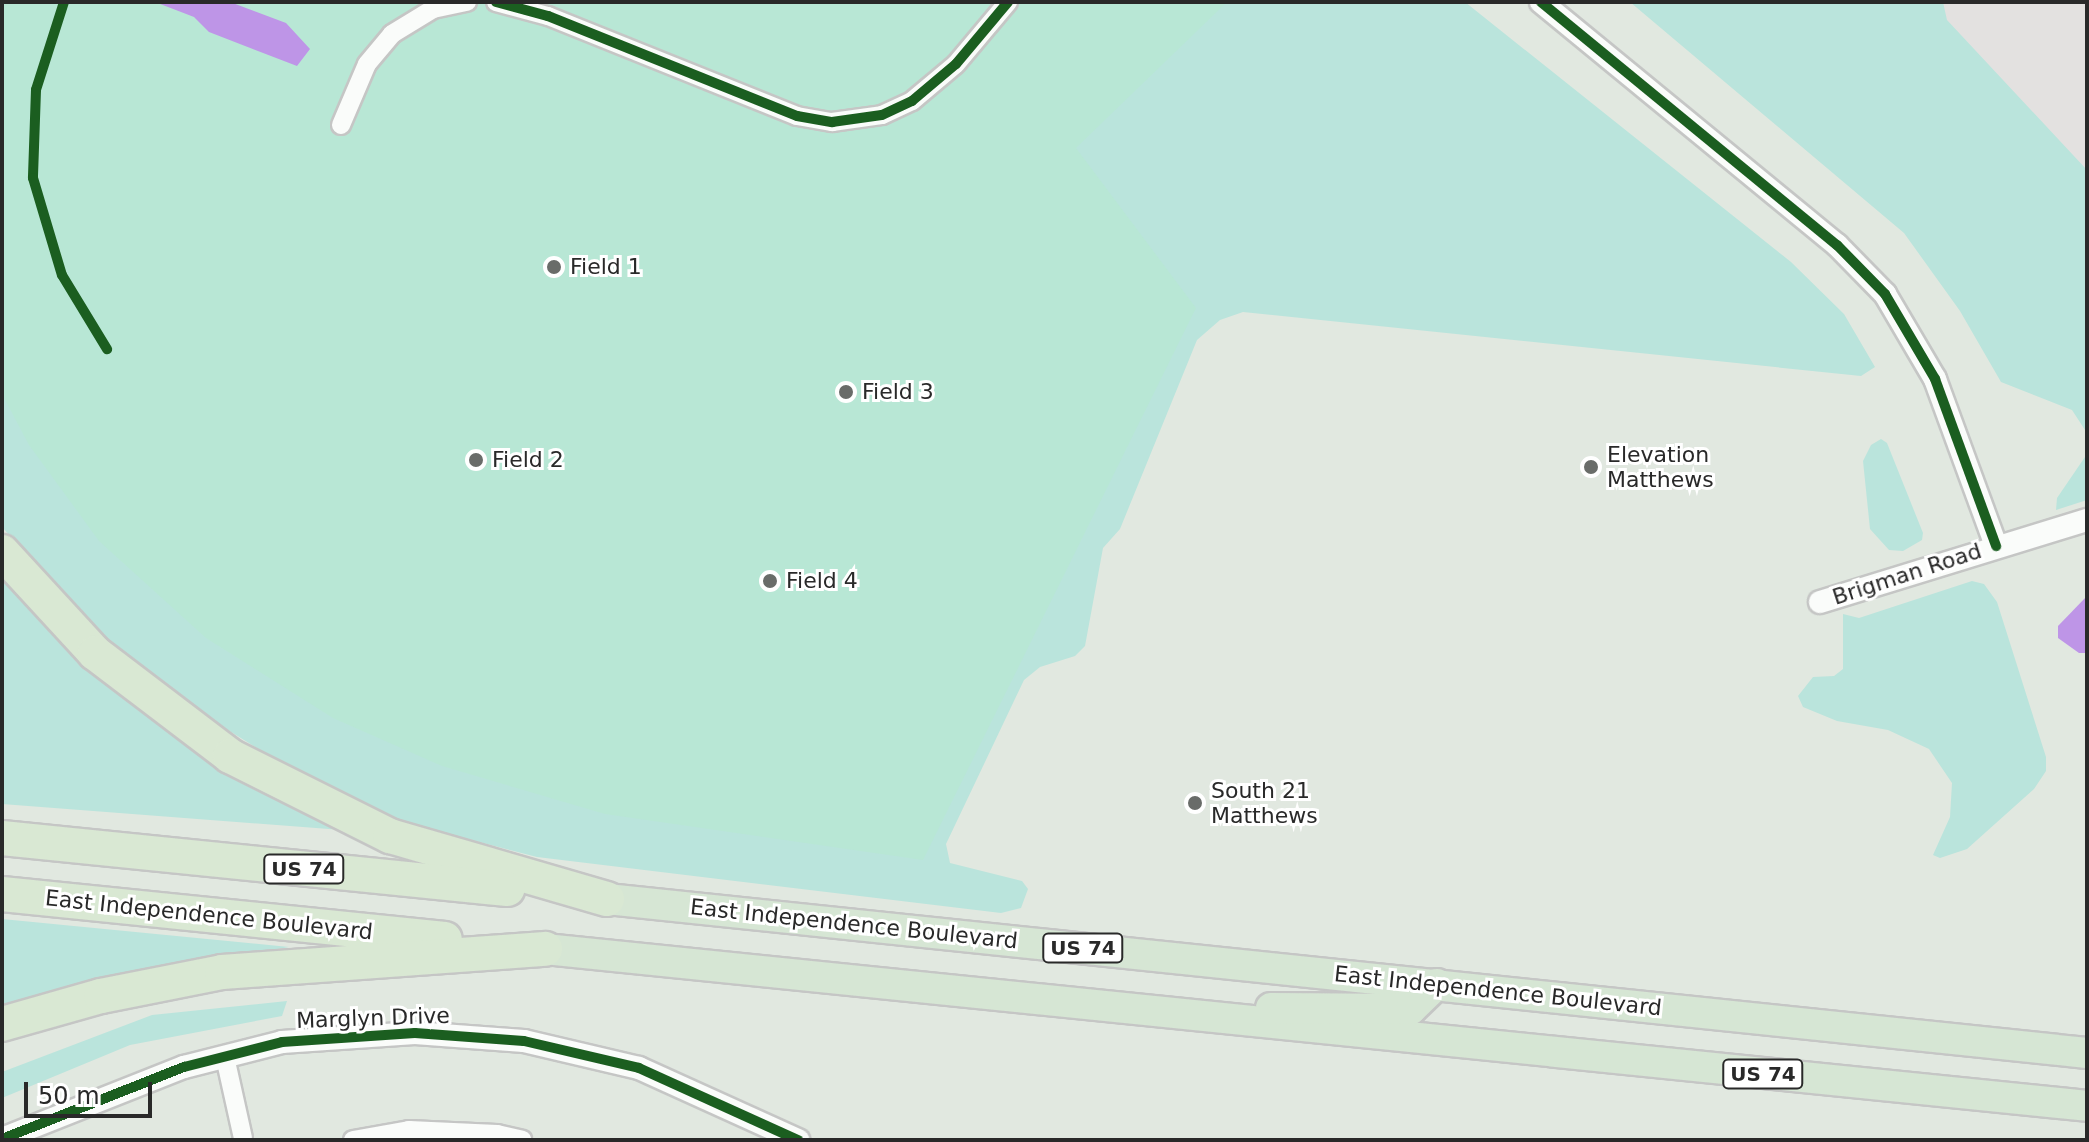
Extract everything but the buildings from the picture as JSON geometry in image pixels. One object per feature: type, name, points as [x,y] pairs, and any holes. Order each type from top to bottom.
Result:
[{"type":"highway","points":[[2,552],[54,613],[127,680],[183,725],[283,786],[445,855],[607,899]]},
{"type":"highway","name":"East Independence Boulevard","points":[[2,838],[2087,1053]]},
{"type":"highway","name":"East Independence Boulevard","points":[[2,894],[2087,1106]]},
{"type":"highway","points":[[2,1024],[101,996],[222,972],[545,949]]},
{"type":"highway","points":[[1177,1013],[1326,1005],[1400,1010],[1420,1005],[1437,984]]},
{"type":"street","points":[[341,125],[367,64],[392,34],[433,9],[467,2]]},
{"type":"street","points":[[496,2],[548,16],[797,116],[832,122],[882,115],[912,101],[956,64],[1008,2]]},
{"type":"street","points":[[1541,2],[1837,245],[1885,294],[1935,379],[1996,546]]},
{"type":"street","name":"Brigman Road","points":[[1820,602],[2087,520]]},
{"type":"street","name":"Marglyn Drive","points":[[2,1139],[154,1078],[282,1042],[355,1035],[448,1034],[524,1041],[650,1072],[795,1138]]},
{"type":"street","points":[[225,1057],[247,1139]]},
{"type":"street","points":[[353,1140],[409,1130],[522,1140]]},
{"type":"shaded area","points":[[155,2],[230,2],[286,23],[310,49],[297,66],[209,32],[194,17]]},
{"type":"shaded area","points":[[1173,2],[1465,2],[1791,262],[1844,314],[1875,367],[1861,376],[1243,312],[1220,320],[1197,340],[1120,529],[1103,548],[1085,646],[1075,656],[1040,667],[1024,680],[946,844],[950,863],[1022,881],[1028,889],[1021,908],[1001,913],[537,857],[403,822],[297,773],[164,690],[106,642],[2,527],[2,184],[1044,168]]},
{"type":"shaded area","points":[[1630,2],[1943,2],[1947,20],[2087,170],[2087,433],[2072,410],[2001,382],[1960,311],[1904,233]]},
{"type":"shaded area","points":[[1937,2],[2087,2],[2087,182],[1928,13]]},
{"type":"shaded area","points":[[1881,439],[1887,443],[1923,533],[1922,540],[1903,551],[1889,550],[1870,529],[1863,461],[1871,445]]},
{"type":"shaded area","points":[[2087,454],[2087,500],[2056,510],[2057,498]]},
{"type":"shaded area","points":[[2,573],[342,830],[2,804]]},
{"type":"shaded area","points":[[1972,581],[1984,584],[1997,602],[2046,757],[2046,771],[2034,789],[1967,849],[1940,858],[1933,855],[1950,817],[1952,783],[1929,749],[1888,730],[1837,721],[1803,707],[1798,696],[1813,677],[1834,676],[1843,669],[1843,614],[1859,618]]},
{"type":"shaded area","points":[[2087,596],[2087,653],[2079,653],[2058,638],[2058,626]]},
{"type":"shaded area","points":[[2,919],[289,947],[67,987],[2,1009]]},
{"type":"shaded area","points":[[287,1001],[282,1016],[130,1045],[2,1098],[2,1072],[152,1015]]},
{"type":"green space","points":[[2,2],[1227,2],[1076,148],[1196,308],[923,860],[605,814],[442,766],[333,718],[206,638],[99,541],[29,445],[2,394]]},
{"type":"cycle path","points":[[64,2],[36,90],[33,178],[62,275],[107,349]]},
{"type":"cycle path","points":[[496,2],[548,16],[797,116],[832,122],[882,115],[912,101],[956,64],[1008,2]]},
{"type":"cycle path","points":[[1541,2],[1837,245],[1885,294],[1935,379],[1996,546]]},
{"type":"cycle path","points":[[2,1139],[184,1067],[282,1042],[415,1033],[524,1041],[639,1068],[798,1140]]},
{"type":"place","name":"Field 1","points":[[554,267]]},
{"type":"place","name":"Field 3","points":[[846,392]]},
{"type":"place","name":"Field 2","points":[[476,460]]},
{"type":"place","name":"Elevation Matthews","points":[[1591,467]]},
{"type":"place","name":"Field 4","points":[[770,581]]},
{"type":"place","name":"South 21 Matthews","points":[[1195,803]]}]
